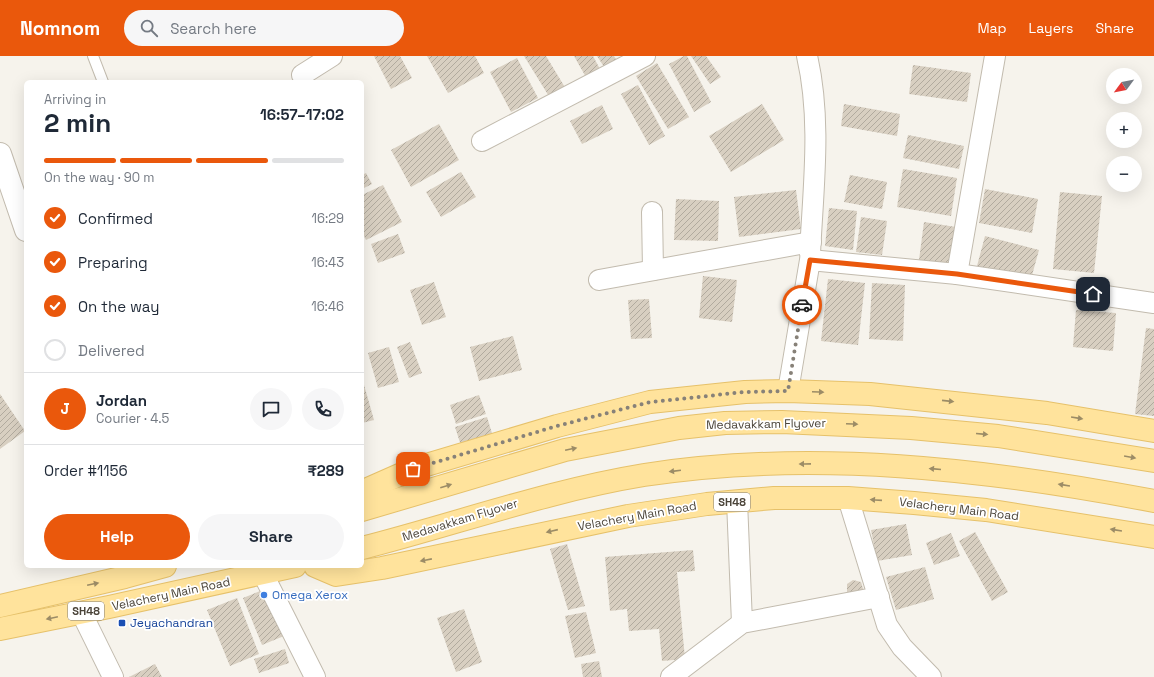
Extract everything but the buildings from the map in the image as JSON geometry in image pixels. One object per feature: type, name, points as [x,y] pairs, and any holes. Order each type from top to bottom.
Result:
[{"type":"main road","points":[[364,493],[370,488],[413,469],[557,426],[650,402],[745,392],[788,391],[870,394],[988,406],[1154,431]]},
{"type":"main road","name":"Medavakkam Flyover","points":[[364,509],[565,450],[679,428],[725,423],[825,423],[911,428],[998,436],[1154,461]]},
{"type":"main road","name":"Medavakkam Flyover","points":[[364,547],[518,502],[589,485],[679,470],[770,465],[859,465],[992,474],[1102,491],[1154,501]]},
{"type":"main road","name":"Velachery Main Road","points":[[320,568],[336,575],[382,568],[434,559],[569,527],[628,516],[707,504],[774,498],[848,498],[986,510],[1154,537]]},
{"type":"main road","name":"SH48","points":[[0,606],[124,572],[151,568]]},
{"type":"main road","name":"Velachery Main Road","points":[[0,629],[287,568]]},
{"type":"street","points":[[302,75],[332,56]]},
{"type":"street","points":[[482,141],[646,56]]},
{"type":"street","points":[[788,391],[811,251],[816,124],[807,56]]},
{"type":"street","points":[[957,274],[995,56]]},
{"type":"street","points":[[0,154],[24,224]]},
{"type":"street","points":[[652,212],[652,270]]},
{"type":"street","points":[[599,280],[652,270],[811,251],[1154,303]]},
{"type":"street","points":[[848,498],[887,625],[902,648],[931,677]]},
{"type":"street","points":[[736,501],[742,624]]},
{"type":"street","points":[[263,574],[315,677]]},
{"type":"street","points":[[670,677],[742,624],[879,597]]},
{"type":"street","points":[[81,612],[113,677]]},
{"type":"lane","points":[[93,56],[102,80]]},
{"type":"way so far","points":[[413,469],[557,426],[650,402],[745,392],[788,391],[802,305]]},
{"type":"place","name":"Omega Xerox","points":[[264,595]]},
{"type":"place","name":"Jeyachandran","points":[[122,623]]},
{"type":"route","points":[[802,305],[810,260],[957,274],[1093,294]]}]
